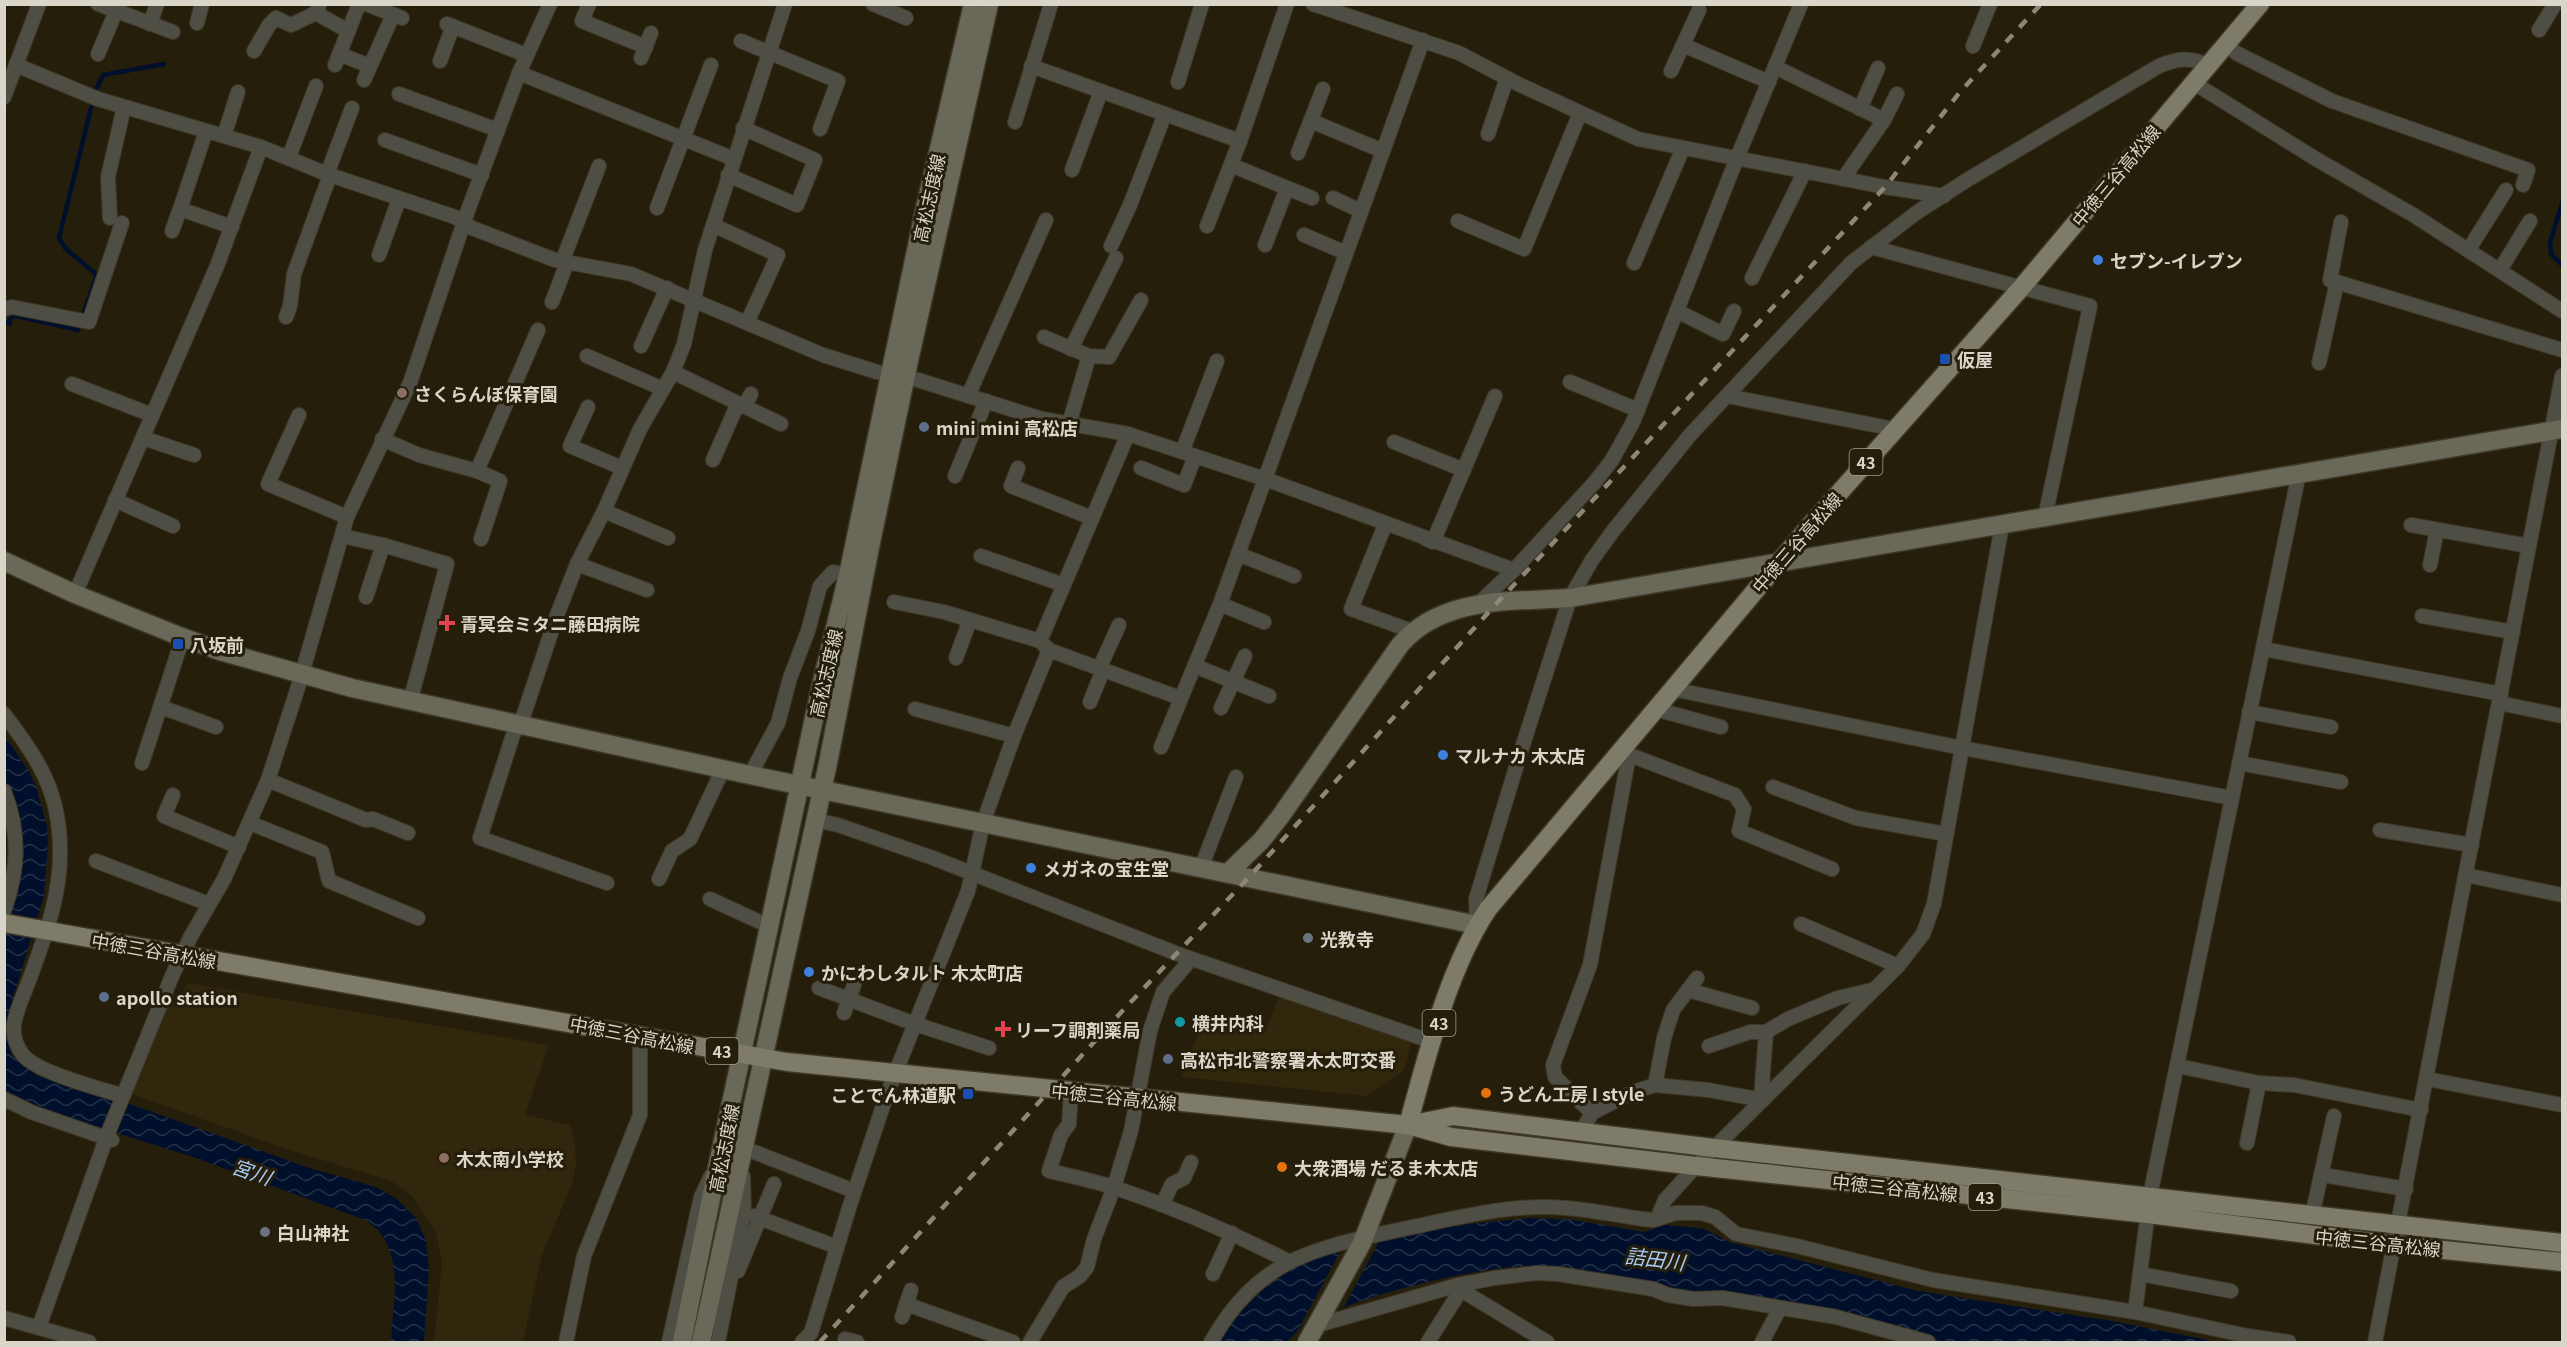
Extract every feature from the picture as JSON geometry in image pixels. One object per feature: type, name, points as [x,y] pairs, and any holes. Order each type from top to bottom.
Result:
[{"type":"main road","name":"中徳三谷高松線","points":[[1408,1125],[1449,992],[1477,925],[1496,900],[1624,753],[1672,689],[1808,528],[2021,288],[2260,4]]},
{"type":"main road","name":"中徳三谷高松線","points":[[5,923],[764,1059],[1136,1099],[1408,1125],[1451,1137],[1696,1166],[2149,1205],[2312,1216],[2562,1243]]},
{"type":"main road","name":"中徳三谷高松線","points":[[1408,1125],[1453,1116],[2149,1205],[2395,1245],[2562,1262]]},
{"type":"main road","points":[[2510,1237],[2562,1233]]},
{"type":"main road","points":[[2523,1258],[2562,1273]]},
{"type":"street","points":[[4,97],[39,4]]},
{"type":"street","points":[[98,4],[172,32]]},
{"type":"street","points":[[150,24],[157,4]]},
{"type":"street","points":[[197,23],[202,4]]},
{"type":"street","points":[[359,4],[337,59],[370,66]]},
{"type":"street","points":[[364,80],[397,16],[366,4]]},
{"type":"street","points":[[39,1327],[123,1097],[182,955],[239,847],[268,780],[347,517],[410,383],[519,73],[550,4]]},
{"type":"street","points":[[589,4],[582,21],[643,52],[651,33]]},
{"type":"street","points":[[607,883],[480,838],[513,735],[524,714],[557,615],[577,564],[604,512],[640,429],[673,372],[684,344],[713,225],[771,53],[785,4]]},
{"type":"street","points":[[873,4],[906,18]]},
{"type":"street","name":"高松志度線","points":[[698,1338],[744,1148],[822,789],[898,376],[924,208],[973,4]]},
{"type":"street","name":"高松志度線","points":[[698,1338],[719,1159],[821,686],[989,4]]},
{"type":"street","points":[[1015,122],[1051,4]]},
{"type":"street","points":[[1178,82],[1202,4]]},
{"type":"street","points":[[1207,226],[1240,141],[1287,4]]},
{"type":"street","points":[[1313,4],[1357,10],[1423,40],[1459,53],[1638,139],[1944,196]]},
{"type":"street","points":[[1477,605],[1514,570],[1595,482],[1612,460],[1638,410],[1737,158],[1801,4]]},
{"type":"street","points":[[1973,46],[1990,4]]},
{"type":"street","points":[[2539,30],[2555,4]]},
{"type":"street","points":[[254,51],[269,25],[276,18],[291,24],[318,9],[348,31]]},
{"type":"street","points":[[1671,71],[1699,10]]},
{"type":"street","points":[[98,54],[116,11]]},
{"type":"street","points":[[440,61],[450,25],[526,55]]},
{"type":"street","points":[[1161,747],[1239,554],[1423,40]]},
{"type":"street","points":[[741,41],[838,81],[820,129]]},
{"type":"street","points":[[1683,45],[1769,82]]},
{"type":"street","points":[[2226,45],[2238,54],[2332,100],[2529,170],[2523,185]]},
{"type":"street","points":[[4,561],[75,594],[183,637],[301,674],[410,702],[750,775],[1477,925],[1476,899],[1570,598],[1592,560],[1613,531],[1690,435],[1851,263],[1871,247],[1944,196],[2159,66],[2178,58],[2192,59],[2208,65]]},
{"type":"street","points":[[16,64],[98,99],[261,147],[329,174],[455,217],[517,247],[565,262],[631,274],[823,355],[1042,419],[1128,434],[1265,479],[1385,525],[1514,570]]},
{"type":"street","points":[[657,208],[711,65]]},
{"type":"street","points":[[1031,66],[1240,141]]},
{"type":"street","points":[[1775,67],[1884,120]]},
{"type":"street","points":[[1860,109],[1878,68]]},
{"type":"street","points":[[519,73],[734,159]]},
{"type":"street","points":[[1488,134],[1507,78]]},
{"type":"street","points":[[2194,83],[2316,159],[2469,249],[2562,311]]},
{"type":"street","points":[[289,157],[316,86]]},
{"type":"street","points":[[1298,153],[1323,89]]},
{"type":"street","points":[[1072,170],[1101,91]]},
{"type":"street","points":[[224,136],[238,92]]},
{"type":"street","points":[[399,94],[498,130]]},
{"type":"street","points":[[1843,179],[1884,120],[1897,94]]},
{"type":"street","points":[[4,309],[12,307],[89,322],[116,221],[108,177],[124,107]]},
{"type":"street","points":[[286,317],[290,306],[294,274],[352,108]]},
{"type":"street","points":[[1458,221],[1524,249],[1580,112]]},
{"type":"street","points":[[1071,349],[1113,252],[1165,114]]},
{"type":"street","points":[[1311,121],[1383,151]]},
{"type":"street","points":[[728,176],[796,205],[815,160],[744,128]]},
{"type":"street","points":[[172,231],[206,131]]},
{"type":"street","points":[[385,140],[482,175]]},
{"type":"street","points":[[75,594],[232,227],[261,147]]},
{"type":"street","points":[[1634,263],[1683,148]]},
{"type":"street","points":[[1231,165],[1312,198]]},
{"type":"street","points":[[552,302],[599,166]]},
{"type":"street","points":[[1752,278],[1805,171]]},
{"type":"street","points":[[1265,245],[1287,188]]},
{"type":"street","points":[[2469,249],[2506,190]]},
{"type":"street","points":[[1333,198],[1362,211]]},
{"type":"street","points":[[379,255],[399,199]]},
{"type":"street","points":[[180,209],[232,227]]},
{"type":"street","points":[[968,396],[1046,220]]},
{"type":"street","points":[[2500,270],[2530,221]]},
{"type":"street","points":[[2341,222],[2330,280],[2562,350]]},
{"type":"street","points":[[713,225],[778,255],[747,323]]},
{"type":"street","points":[[1304,235],[1346,253]]},
{"type":"street","points":[[1871,247],[2090,306],[2045,517]]},
{"type":"street","points":[[2319,363],[2337,282]]},
{"type":"street","points":[[641,346],[667,288]]},
{"type":"street","points":[[1044,337],[1089,356],[1109,357],[1141,300]]},
{"type":"street","points":[[1677,311],[1723,334],[1734,310]]},
{"type":"street","points":[[477,471],[538,330]]},
{"type":"street","points":[[587,356],[663,389]]},
{"type":"street","points":[[1069,423],[1089,356]]},
{"type":"street","points":[[1141,468],[1184,484],[1188,454],[1217,361]]},
{"type":"street","points":[[673,372],[747,400],[781,424]]},
{"type":"street","points":[[2375,1342],[2529,546],[2557,430],[2562,376]]},
{"type":"street","points":[[1570,382],[1638,410]]},
{"type":"street","points":[[72,384],[152,415]]},
{"type":"street","points":[[1433,542],[1495,396]]},
{"type":"street","points":[[1726,396],[1894,429]]},
{"type":"street","points":[[713,460],[735,411],[747,400]]},
{"type":"street","points":[[955,476],[986,401]]},
{"type":"street","points":[[588,407],[570,446],[622,468]]},
{"type":"street","points":[[299,415],[268,484],[347,517]]},
{"type":"street","points":[[1229,872],[1261,841],[1280,817],[1412,631],[1440,614],[1477,605],[1570,598],[2557,430]]},
{"type":"street","points":[[802,1342],[811,1333],[854,1191],[895,1074],[968,891],[983,823],[1064,585],[1128,434]]},
{"type":"street","points":[[143,438],[194,455]]},
{"type":"street","points":[[382,440],[419,455],[477,471],[500,481],[481,539]]},
{"type":"street","points":[[1394,442],[1464,470]]},
{"type":"street","points":[[1018,468],[1011,486],[1092,518]]},
{"type":"street","points":[[2135,1312],[2149,1205],[2299,473]]},
{"type":"street","points":[[115,500],[173,526]]},
{"type":"street","points":[[1345,510],[1433,542]]},
{"type":"street","points":[[604,512],[668,538]]},
{"type":"street","points":[[1385,525],[1351,609],[1412,631]]},
{"type":"street","points":[[1657,1219],[1665,1200],[1696,1166],[1898,966],[1923,934],[1929,919],[1946,834],[2002,525]]},
{"type":"street","points":[[2411,525],[2529,546]]},
{"type":"street","points":[[2430,565],[2437,530]]},
{"type":"street","points":[[342,536],[383,545],[447,564],[410,702]]},
{"type":"street","points":[[366,597],[383,545]]},
{"type":"street","points":[[1239,554],[1294,576]]},
{"type":"street","points":[[981,556],[1064,585]]},
{"type":"street","points":[[577,564],[647,590]]},
{"type":"street","points":[[750,775],[778,723],[820,586],[832,572],[848,575]]},
{"type":"street","points":[[894,602],[970,620],[1180,698]]},
{"type":"street","points":[[1220,604],[1264,622]]},
{"type":"street","points":[[2422,616],[2513,632]]},
{"type":"street","points":[[956,658],[970,620]]},
{"type":"street","points":[[1090,702],[1119,625]]},
{"type":"street","points":[[141,764],[183,637]]},
{"type":"street","points":[[2263,649],[2500,698],[2562,716]]},
{"type":"street","points":[[1221,708],[1245,656]]},
{"type":"street","points":[[1195,666],[1269,696]]},
{"type":"street","points":[[1672,689],[1962,748],[2232,798]]},
{"type":"street","points":[[161,707],[216,727]]},
{"type":"street","points":[[915,709],[1014,736]]},
{"type":"street","points":[[1655,710],[1721,728]]},
{"type":"street","points":[[2249,712],[2331,727]]},
{"type":"street","points":[[4,714],[41,765],[57,820],[60,848],[59,879],[14,1022],[11,1046],[42,1069],[123,1097]]},
{"type":"street","points":[[1592,1113],[1555,1077],[1553,1065],[1590,964],[1624,753],[1735,795],[1744,810],[1739,831],[1832,869]]},
{"type":"street","points":[[2239,763],[2341,782]]},
{"type":"street","points":[[659,879],[672,851],[690,839],[723,769]]},
{"type":"street","points":[[1201,868],[1236,777]]},
{"type":"street","points":[[268,780],[366,820],[373,819],[408,833]]},
{"type":"street","points":[[1773,787],[1856,818],[1946,834]]},
{"type":"street","points":[[4,791],[13,819],[17,845],[14,881],[4,911]]},
{"type":"street","points":[[173,795],[164,816],[239,847]]},
{"type":"street","points":[[815,820],[838,825],[973,873],[1191,959],[1433,1042]]},
{"type":"street","points":[[250,822],[322,852],[329,881],[418,918]]},
{"type":"street","points":[[2380,830],[2472,845]]},
{"type":"street","points":[[96,861],[209,904]]},
{"type":"street","points":[[2466,875],[2562,895]]},
{"type":"street","points":[[710,899],[760,922],[770,924]]},
{"type":"street","points":[[1801,924],[1898,966]]},
{"type":"street","points":[[1030,1342],[1064,1287],[1080,1276],[1087,1267],[1094,1239],[1114,1187],[1131,1131],[1150,1031],[1163,992],[1191,959]]},
{"type":"street","points":[[1655,1085],[1664,1038],[1673,1010],[1697,978]]},
{"type":"street","points":[[844,1013],[854,985]]},
{"type":"street","points":[[819,988],[915,1024],[989,1048]]},
{"type":"street","points":[[1708,1046],[1750,1032],[1766,1032],[1788,1019],[1838,998],[1874,989]]},
{"type":"street","points":[[1688,990],[1752,1008]]},
{"type":"street","points":[[1762,1100],[1766,1032]]},
{"type":"street","points":[[566,1342],[584,1257],[639,1115],[640,1036]]},
{"type":"street","points":[[2178,1066],[2259,1083],[2294,1085],[2421,1110]]},
{"type":"street","points":[[2427,1079],[2562,1106]]},
{"type":"street","points":[[2247,1143],[2259,1083]]},
{"type":"street","points":[[1581,1132],[1592,1113],[1633,1092],[1655,1085],[1708,1090],[1762,1100]]},
{"type":"street","points":[[1071,1092],[1069,1125],[1061,1135],[1049,1171],[1114,1187],[1162,1205],[1232,1233],[1288,1262]]},
{"type":"street","points":[[4,1099],[31,1112],[109,1137]]},
{"type":"street","points":[[2312,1216],[2323,1175],[2334,1116]]},
{"type":"street","points":[[1318,1330],[1363,1240],[1408,1125]]},
{"type":"street","points":[[727,1296],[744,1212],[742,1196],[744,1148],[854,1191]]},
{"type":"street","points":[[669,1342],[701,1197],[719,1159]]},
{"type":"street","points":[[1162,1205],[1172,1184],[1184,1178],[1191,1162]]},
{"type":"street","points":[[2323,1175],[2406,1189]]},
{"type":"street","points":[[698,1338],[727,1296],[774,1185]]},
{"type":"street","points":[[1211,1342],[1241,1300],[1273,1270],[1303,1254],[1514,1208],[1565,1208],[1642,1219],[1657,1219],[1676,1213],[1702,1213],[1715,1217],[1736,1234],[1797,1246],[1933,1280],[2135,1312],[2248,1336],[2289,1342]]},
{"type":"street","points":[[744,1212],[837,1247]]},
{"type":"street","points":[[1214,1274],[1232,1233]]},
{"type":"street","points":[[1318,1330],[1495,1278],[1538,1273],[1653,1289],[1676,1297],[1722,1298],[1836,1317],[1928,1342]]},
{"type":"street","points":[[2140,1275],[2231,1291]]},
{"type":"street","points":[[1428,1342],[1459,1288]]},
{"type":"street","points":[[1459,1288],[1547,1342]]},
{"type":"street","points":[[911,1290],[904,1311],[1014,1342]]},
{"type":"street","points":[[1762,1342],[1780,1308]]},
{"type":"street","points":[[4,1318],[83,1342]]},
{"type":"shaded area","name":"木太南小学校","points":[[187,983],[549,1045],[525,1115],[570,1125],[575,1146],[576,1166],[572,1184],[542,1255],[523,1342],[434,1342],[442,1263],[436,1232],[412,1196],[391,1181],[286,1149],[132,1094],[169,1001],[177,1005]]},
{"type":"shaded area","points":[[1281,992],[1413,1038],[1404,1070],[1367,1096],[1181,1077],[1207,1013],[1264,1035]]},
{"type":"water","points":[[4,735],[36,786],[47,827],[48,843],[44,896],[9,1011],[5,1032],[5,930],[21,874],[24,854],[20,820],[5,781]]},
{"type":"water","name":"宮川","points":[[5,1032],[12,1056],[37,1076],[102,1094],[309,1168],[376,1187],[397,1199],[416,1218],[426,1240],[429,1271],[424,1342],[391,1342],[395,1292],[392,1259],[387,1244],[378,1231],[365,1220],[193,1157],[47,1111],[5,1090]]},
{"type":"water","name":"詰田川","points":[[1532,1218],[1574,1220],[1644,1232],[1665,1225],[1705,1229],[1729,1242],[1918,1291],[2112,1321],[2218,1342],[1944,1342],[1852,1317],[1700,1291],[1670,1289],[1608,1274],[1526,1266],[1459,1275],[1385,1293],[1321,1317],[1299,1329],[1287,1342],[1218,1342],[1236,1316],[1277,1276],[1296,1263],[1391,1236],[1469,1224]]},
{"type":"pier","points":[[1381,1238],[1344,1307],[1299,1328],[1342,1248]]},
{"type":"waterway","points":[[94,94],[103,75],[164,64]]},
{"type":"waterway","points":[[84,312],[97,275],[65,248],[59,238],[92,104]]},
{"type":"waterway","points":[[2562,203],[2550,243],[2551,254],[2562,265]]},
{"type":"waterway","points":[[4,321],[9,324],[12,315],[78,330]]},
{"type":"railway","points":[[820,1342],[1126,1007],[1250,876],[1497,603],[1885,187],[1960,92],[2041,4]]},
{"type":"place","name":"セブン-イレブン","points":[[2098,260]]},
{"type":"place","name":"仮屋","points":[[1945,359]]},
{"type":"place","name":"さくらんぼ保育園","points":[[402,393]]},
{"type":"place","name":"mini mini 高松店","points":[[924,427]]},
{"type":"place","name":"青冥会ミタニ藤田病院","points":[[447,623]]},
{"type":"place","name":"八坂前","points":[[178,644]]},
{"type":"place","name":"マルナカ 木太店","points":[[1443,755]]},
{"type":"place","name":"メガネの宝生堂","points":[[1031,868]]},
{"type":"place","name":"光教寺","points":[[1308,938]]},
{"type":"place","name":"かにわしタルト 木太町店","points":[[809,972]]},
{"type":"place","name":"apollo station","points":[[104,997]]},
{"type":"place","name":"横井内科","points":[[1180,1022]]},
{"type":"place","name":"リーフ調剤薬局","points":[[1003,1029]]},
{"type":"place","name":"高松市北警察署木太町交番","points":[[1168,1059]]},
{"type":"place","name":"うどん工房 I style","points":[[1486,1093]]},
{"type":"place","name":"ことでん林道駅","points":[[968,1094]]},
{"type":"place","name":"木太南小学校","points":[[444,1158]]},
{"type":"place","name":"大衆酒場 だるま木太店","points":[[1282,1167]]},
{"type":"place","name":"白山神社","points":[[265,1232]]}]
